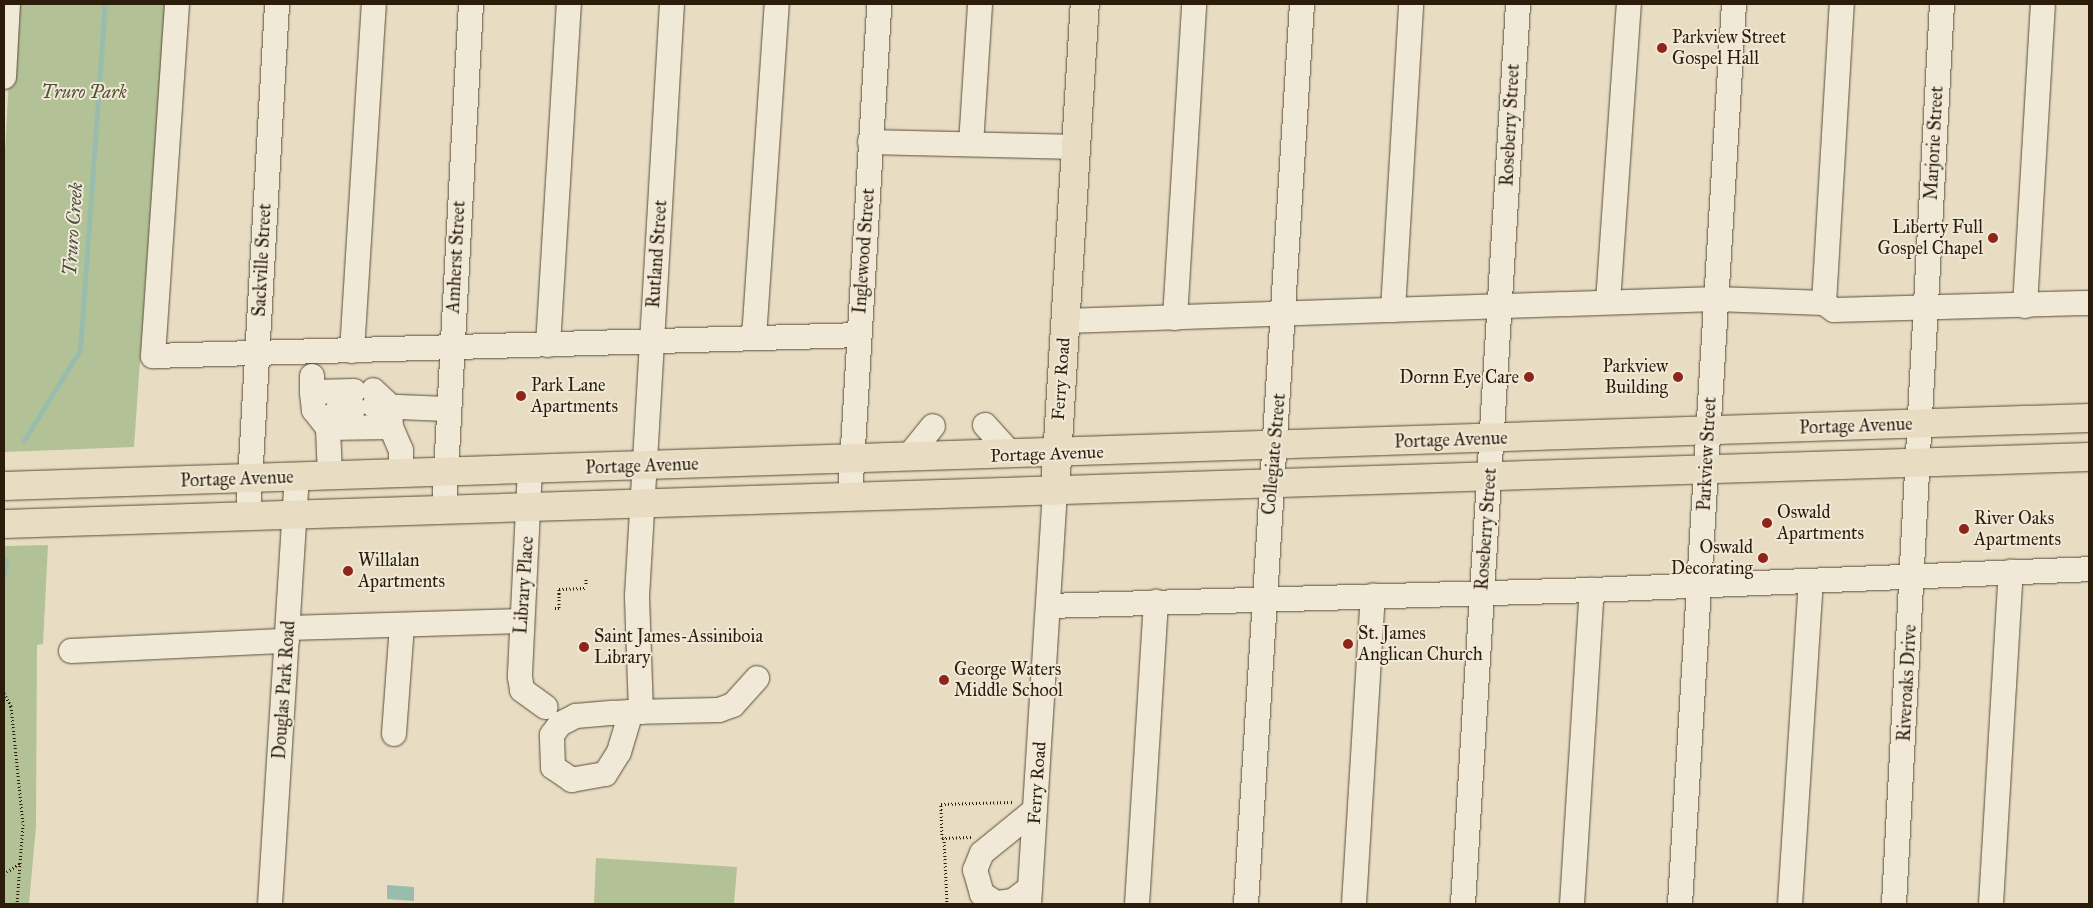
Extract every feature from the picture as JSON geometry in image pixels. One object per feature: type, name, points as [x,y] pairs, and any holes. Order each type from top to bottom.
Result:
[{"type":"main road","name":"Ferry Road","points":[[1055,491],[1085,4]]},
{"type":"main road","name":"Portage Avenue","points":[[4,486],[1057,454],[2089,418]]},
{"type":"main road","points":[[4,524],[642,505],[2089,457]]},
{"type":"street","points":[[4,77],[8,4]]},
{"type":"street","points":[[177,4],[153,356],[858,335]]},
{"type":"street","name":"Sackville Street","points":[[248,517],[277,4]]},
{"type":"street","points":[[352,351],[374,4]]},
{"type":"street","name":"Amherst Street","points":[[444,510],[447,409],[471,4]]},
{"type":"street","points":[[548,345],[569,4]]},
{"type":"street","name":"Rutland Street","points":[[672,4],[637,596],[636,712],[719,710],[733,704],[757,678]]},
{"type":"street","points":[[754,338],[777,4]]},
{"type":"street","name":"Inglewood Street","points":[[850,498],[858,335],[879,4]]},
{"type":"street","points":[[971,144],[980,4]]},
{"type":"street","points":[[1175,318],[1194,4]]},
{"type":"street","name":"Collegiate Street","points":[[1246,904],[1302,4]]},
{"type":"street","points":[[1393,310],[1411,4]]},
{"type":"street","name":"Roseberry Street","points":[[1463,904],[1518,4]]},
{"type":"street","points":[[1608,302],[1629,4]]},
{"type":"street","name":"Parkview Street","points":[[1680,904],[1734,4]]},
{"type":"street","points":[[1824,303],[1842,4]]},
{"type":"street","name":"Marjorie Street","points":[[1919,462],[1918,424],[1942,4]]},
{"type":"street","points":[[2025,306],[2043,4]]},
{"type":"street","points":[[870,142],[1076,147]]},
{"type":"street","points":[[1065,321],[1716,299],[1824,303],[1834,310],[2089,303]]},
{"type":"street","points":[[328,428],[314,410],[312,384],[373,405],[401,450],[401,474]]},
{"type":"street","points":[[328,428],[373,405]]},
{"type":"street","points":[[330,476],[328,428],[337,411],[373,405],[447,409]]},
{"type":"street","points":[[985,424],[1012,455]]},
{"type":"street","points":[[907,458],[933,426]]},
{"type":"street","name":"Riveroaks Drive","points":[[1894,904],[1919,462]]},
{"type":"street","name":"Library Place","points":[[530,469],[520,677],[537,703]]},
{"type":"street","name":"Douglas Park Road","points":[[270,904],[297,477]]},
{"type":"street","name":"Ferry Road","points":[[1030,896],[1025,806],[1048,606],[1055,491]]},
{"type":"street","points":[[1048,606],[1264,597],[1373,596],[1482,590],[1592,590],[2089,569]]},
{"type":"street","points":[[1991,904],[2011,572]]},
{"type":"street","points":[[1790,904],[1811,582]]},
{"type":"street","points":[[1572,904],[1592,590]]},
{"type":"street","points":[[1354,904],[1373,596]]},
{"type":"street","points":[[1138,904],[1156,602]]},
{"type":"street","points":[[71,651],[402,625],[522,621]]},
{"type":"street","points":[[394,734],[402,625]]},
{"type":"street","points":[[1025,806],[990,846],[975,870],[982,894],[1006,903],[1030,896]]},
{"type":"path","points":[[555,608],[559,608],[559,589],[586,586],[586,578]]},
{"type":"path","points":[[4,693],[11,706],[23,824],[17,904]]},
{"type":"path","points":[[947,904],[941,804],[1025,806]]},
{"type":"path","points":[[944,838],[982,837],[990,846]]},
{"type":"path","points":[[4,874],[20,863]]},
{"type":"green space","name":"Truro Park","points":[[13,4],[165,4],[134,447],[4,452],[4,170]]},
{"type":"green space","points":[[48,545],[43,644],[37,645],[36,826],[29,904],[4,904],[4,546]]},
{"type":"green space","points":[[596,858],[737,867],[734,904],[594,904]]},
{"type":"shaded area","points":[[387,885],[414,887],[414,901],[387,899]]},
{"type":"waterway","name":"Truro Creek","points":[[24,440],[80,350],[105,4]]},
{"type":"waterway","name":"Truro Creek","points":[[4,574],[6,559]]},
{"type":"place","name":"Parkview Street Gospel Hall","points":[[1662,48]]},
{"type":"place","name":"Liberty Full Gospel Chapel","points":[[1993,238]]},
{"type":"place","name":"Dornn Eye Care","points":[[1529,377]]},
{"type":"place","name":"Parkview Building","points":[[1678,377]]},
{"type":"place","name":"Park Lane Apartments","points":[[521,396]]},
{"type":"place","name":"Oswald Apartments","points":[[1767,523]]},
{"type":"place","name":"River Oaks Apartments","points":[[1964,529]]},
{"type":"place","name":"Oswald Decorating","points":[[1763,558]]},
{"type":"place","name":"Willalan Apartments","points":[[348,571]]},
{"type":"place","name":"St. James Anglican Church","points":[[1348,644]]},
{"type":"place","name":"Saint James-Assiniboia Library","points":[[584,647]]},
{"type":"place","name":"George Waters Middle School","points":[[944,680]]}]
